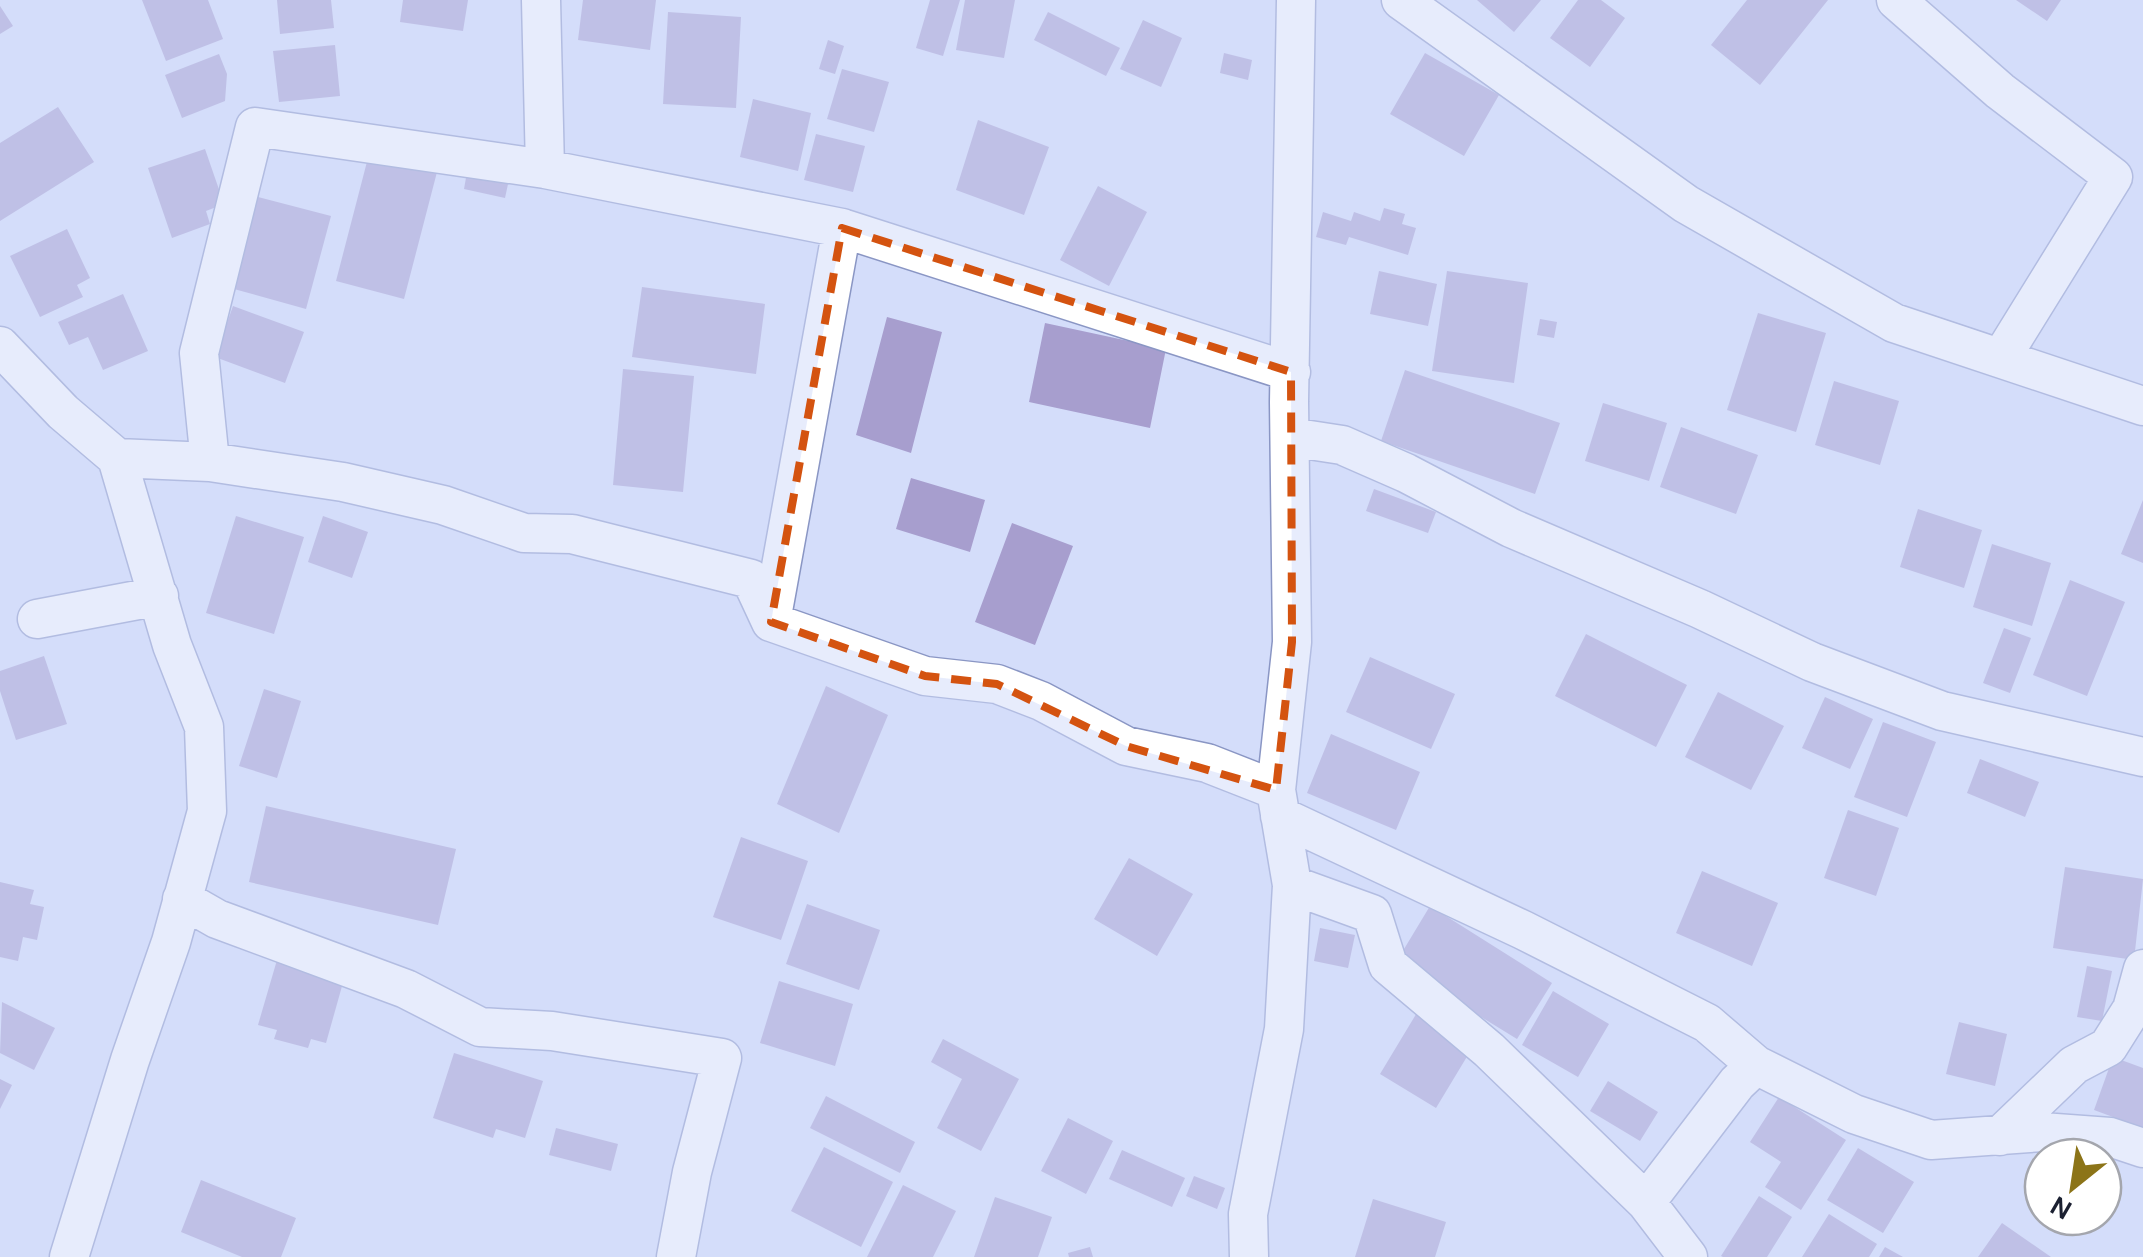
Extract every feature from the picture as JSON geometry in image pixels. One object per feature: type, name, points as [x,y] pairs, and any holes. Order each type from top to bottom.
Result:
[{"type":"street","points":[[541,0],[545,169]]},
{"type":"street","points":[[1249,1257],[1248,1214],[1284,1030],[1292,885],[1278,803],[1292,642],[1290,372],[1296,0]]},
{"type":"street","points":[[1401,0],[1686,204],[1894,323],[2143,406]]},
{"type":"street","points":[[1896,0],[2000,91],[2113,177],[2001,358]]},
{"type":"street","points":[[210,462],[199,353],[255,127],[545,169],[842,228],[1290,372]]},
{"type":"street","points":[[771,622],[842,228]]},
{"type":"street","points":[[0,346],[64,412],[117,458],[172,645],[204,727],[206,811],[182,900],[69,1257]]},
{"type":"street","points":[[1290,438],[1358,452],[1511,528],[1830,669],[1942,711],[2143,757]]},
{"type":"street","points":[[117,458],[210,462],[342,482],[444,504],[524,533],[572,534],[751,579],[771,622],[925,676],[997,684],[1042,701],[1126,746],[1207,764],[1707,1023],[1756,1065],[1854,1114],[1931,1140],[2042,1132],[2110,1136],[2143,1148]]},
{"type":"street","points":[[36,619],[159,596]]},
{"type":"street","points":[[1292,885],[1372,914],[1388,965],[1489,1050],[1646,1202],[1688,1257]]},
{"type":"street","points":[[182,900],[217,920],[406,988],[480,1027],[552,1031],[722,1058],[692,1172],[676,1257]]},
{"type":"street","points":[[2000,1136],[2074,1065],[2108,1047],[2132,1009],[2143,969]]},
{"type":"street","points":[[1646,1202],[1737,1083],[1756,1065]]},
{"type":"highlighted area","points":[[842,228],[1291,372],[1292,642],[1276,790],[1126,746],[997,684],[925,676],[771,622]]},
{"type":"building","points":[[142,0],[208,0],[223,39],[166,61]]},
{"type":"building","points":[[277,0],[331,0],[334,28],[280,34]]},
{"type":"building","points":[[403,0],[468,0],[463,31],[400,22]]},
{"type":"building","points":[[583,0],[656,0],[650,50],[578,40]]},
{"type":"building","points":[[930,0],[960,0],[943,56],[916,48]]},
{"type":"building","points":[[965,0],[1015,0],[1004,58],[956,50]]},
{"type":"building","points":[[1477,0],[1541,0],[1514,32]]},
{"type":"building","points":[[1578,0],[1601,0],[1625,18],[1590,67],[1550,38]]},
{"type":"building","points":[[1747,0],[1828,0],[1760,85],[1711,45]]},
{"type":"building","points":[[2016,0],[2061,0],[2047,21]]},
{"type":"building","points":[[0,6],[13,26],[0,34]]},
{"type":"building","points":[[668,12],[741,17],[736,108],[663,104]]},
{"type":"building","points":[[1048,12],[1120,48],[1106,76],[1034,40]]},
{"type":"building","points":[[1143,20],[1182,38],[1161,87],[1120,69]]},
{"type":"building","points":[[828,40],[844,46],[835,74],[819,69]]},
{"type":"building","points":[[335,45],[340,96],[279,102],[273,51]]},
{"type":"building","points":[[1224,53],[1252,60],[1248,80],[1220,73]]},
{"type":"building","points":[[1425,53],[1499,95],[1464,156],[1390,114]]},
{"type":"building","points":[[219,54],[227,74],[225,101],[182,118],[165,75]]},
{"type":"building","points":[[842,69],[889,82],[874,132],[827,119]]},
{"type":"building","points":[[753,99],[811,113],[798,171],[740,157]]},
{"type":"building","points":[[58,107],[94,162],[0,221],[0,143]]},
{"type":"building","points":[[978,120],[1049,147],[1024,215],[956,190]]},
{"type":"building","points":[[816,134],[865,146],[853,192],[804,180]]},
{"type":"building","points":[[205,149],[224,204],[206,211],[210,224],[172,238],[148,168]]},
{"type":"building","points":[[369,154],[437,172],[404,299],[336,281]]},
{"type":"building","points":[[469,161],[511,170],[505,198],[464,189]]},
{"type":"building","points":[[1098,186],[1147,212],[1109,286],[1060,260]]},
{"type":"building","points":[[258,197],[331,216],[306,309],[234,289]]},
{"type":"building","points":[[1384,208],[1405,214],[1402,224],[1416,228],[1408,255],[1349,237],[1346,245],[1316,237],[1323,212],[1351,221],[1354,212],[1380,221]]},
{"type":"building","points":[[67,229],[90,278],[77,285],[83,297],[40,317],[10,256]]},
{"type":"building","points":[[1379,271],[1437,284],[1428,326],[1370,314]]},
{"type":"building","points":[[1447,271],[1528,283],[1514,383],[1432,371]]},
{"type":"building","points":[[642,287],[765,304],[756,374],[632,357]]},
{"type":"building","points":[[123,294],[148,351],[103,370],[88,337],[69,345],[58,322]]},
{"type":"building","points":[[233,306],[304,332],[285,383],[215,357]]},
{"type":"building","points":[[1758,313],[1826,333],[1796,432],[1727,410]]},
{"type":"building","points":[[887,317],[942,332],[911,453],[856,435]]},
{"type":"building","points":[[1540,319],[1557,322],[1554,338],[1537,335]]},
{"type":"building","points":[[1045,323],[1166,349],[1150,428],[1029,402]]},
{"type":"building","points":[[623,369],[694,376],[683,492],[613,485]]},
{"type":"building","points":[[1405,370],[1560,423],[1535,494],[1381,441]]},
{"type":"building","points":[[1834,381],[1899,401],[1880,465],[1815,445]]},
{"type":"building","points":[[1603,403],[1667,423],[1649,481],[1585,461]]},
{"type":"building","points":[[1681,427],[1758,455],[1736,514],[1660,487]]},
{"type":"building","points":[[911,478],[985,500],[970,552],[896,529]]},
{"type":"building","points":[[1374,489],[1436,512],[1428,533],[1366,511]]},
{"type":"building","points":[[2143,500],[2143,563],[2121,554]]},
{"type":"building","points":[[1918,509],[1982,530],[1964,588],[1900,567]]},
{"type":"building","points":[[236,516],[304,537],[274,634],[206,613]]},
{"type":"building","points":[[323,516],[368,532],[352,578],[308,562]]},
{"type":"building","points":[[1012,523],[1073,546],[1035,645],[975,622]]},
{"type":"building","points":[[1992,544],[2051,563],[2032,626],[1973,607]]},
{"type":"building","points":[[2070,580],[2125,602],[2087,696],[2033,675]]},
{"type":"building","points":[[2004,628],[2031,638],[2010,693],[1983,683]]},
{"type":"building","points":[[1586,634],[1687,685],[1656,747],[1555,696]]},
{"type":"building","points":[[44,656],[67,724],[16,740],[0,691],[0,671]]},
{"type":"building","points":[[1370,657],[1455,694],[1431,749],[1346,712]]},
{"type":"building","points":[[826,686],[888,715],[839,833],[777,804]]},
{"type":"building","points":[[264,689],[301,701],[277,778],[239,766]]},
{"type":"building","points":[[1718,692],[1784,726],[1751,790],[1685,757]]},
{"type":"building","points":[[1825,697],[1873,719],[1850,769],[1802,748]]},
{"type":"building","points":[[1883,722],[1936,742],[1907,817],[1854,797]]},
{"type":"building","points":[[1331,734],[1420,772],[1396,830],[1307,793]]},
{"type":"building","points":[[1980,759],[2039,782],[2025,817],[1967,793]]},
{"type":"building","points":[[266,806],[456,849],[438,925],[249,882]]},
{"type":"building","points":[[1848,810],[1899,828],[1876,896],[1824,878]]},
{"type":"building","points":[[741,837],[808,861],[781,940],[713,917]]},
{"type":"building","points":[[1129,858],[1193,894],[1157,956],[1094,919]]},
{"type":"building","points":[[2065,867],[2143,879],[2134,960],[2053,948]]},
{"type":"building","points":[[1702,871],[1778,903],[1752,966],[1676,933]]},
{"type":"building","points":[[0,882],[34,890],[30,904],[44,907],[37,940],[23,937],[18,961],[0,957]]},
{"type":"building","points":[[807,904],[880,930],[859,990],[786,964]]},
{"type":"building","points":[[1430,906],[1552,983],[1517,1039],[1395,964]]},
{"type":"building","points":[[1320,928],[1355,935],[1348,968],[1314,961]]},
{"type":"building","points":[[277,960],[344,979],[326,1043],[311,1039],[308,1048],[274,1039],[277,1030],[258,1025]]},
{"type":"building","points":[[2087,966],[2112,971],[2102,1021],[2077,1017]]},
{"type":"building","points":[[779,981],[853,1004],[835,1066],[760,1043]]},
{"type":"building","points":[[1553,991],[1609,1024],[1578,1077],[1522,1045]]},
{"type":"building","points":[[2,1002],[55,1028],[34,1070],[0,1053]]},
{"type":"building","points":[[1418,1011],[1474,1045],[1436,1108],[1380,1074]]},
{"type":"building","points":[[1959,1022],[2007,1034],[1995,1086],[1946,1074]]},
{"type":"building","points":[[943,1039],[1019,1079],[981,1151],[937,1128],[962,1079],[931,1062]]},
{"type":"building","points":[[454,1053],[543,1081],[525,1138],[496,1129],[493,1138],[433,1118]]},
{"type":"building","points":[[2113,1057],[2143,1068],[2143,1128],[2094,1110]]},
{"type":"building","points":[[0,1079],[12,1085],[0,1109]]},
{"type":"building","points":[[1608,1081],[1658,1112],[1640,1141],[1590,1111]]},
{"type":"building","points":[[826,1096],[915,1142],[900,1173],[810,1128]]},
{"type":"building","points":[[1779,1097],[1846,1140],[1801,1210],[1765,1187],[1781,1162],[1750,1142]]},
{"type":"building","points":[[1068,1118],[1113,1141],[1086,1194],[1041,1171]]},
{"type":"building","points":[[556,1128],[618,1144],[611,1171],[549,1155]]},
{"type":"building","points":[[824,1147],[893,1182],[861,1247],[791,1211]]},
{"type":"building","points":[[1858,1148],[1914,1182],[1883,1233],[1827,1200]]},
{"type":"building","points":[[1122,1150],[1185,1178],[1172,1207],[1109,1179]]},
{"type":"building","points":[[1194,1176],[1225,1188],[1217,1209],[1186,1196]]},
{"type":"building","points":[[201,1180],[296,1218],[281,1257],[242,1257],[181,1232]]},
{"type":"building","points":[[903,1185],[956,1211],[933,1257],[867,1257]]},
{"type":"building","points":[[1759,1196],[1792,1217],[1767,1257],[1721,1256]]},
{"type":"building","points":[[995,1197],[1052,1217],[1038,1257],[974,1257]]},
{"type":"building","points":[[1373,1199],[1446,1222],[1435,1257],[1355,1257]]},
{"type":"building","points":[[1829,1214],[1877,1244],[1869,1257],[1802,1257]]},
{"type":"building","points":[[2002,1223],[2051,1257],[1978,1257]]},
{"type":"building","points":[[1090,1247],[1093,1257],[1069,1257],[1068,1253]]},
{"type":"building","points":[[1885,1247],[1903,1257],[1879,1257]]}]
